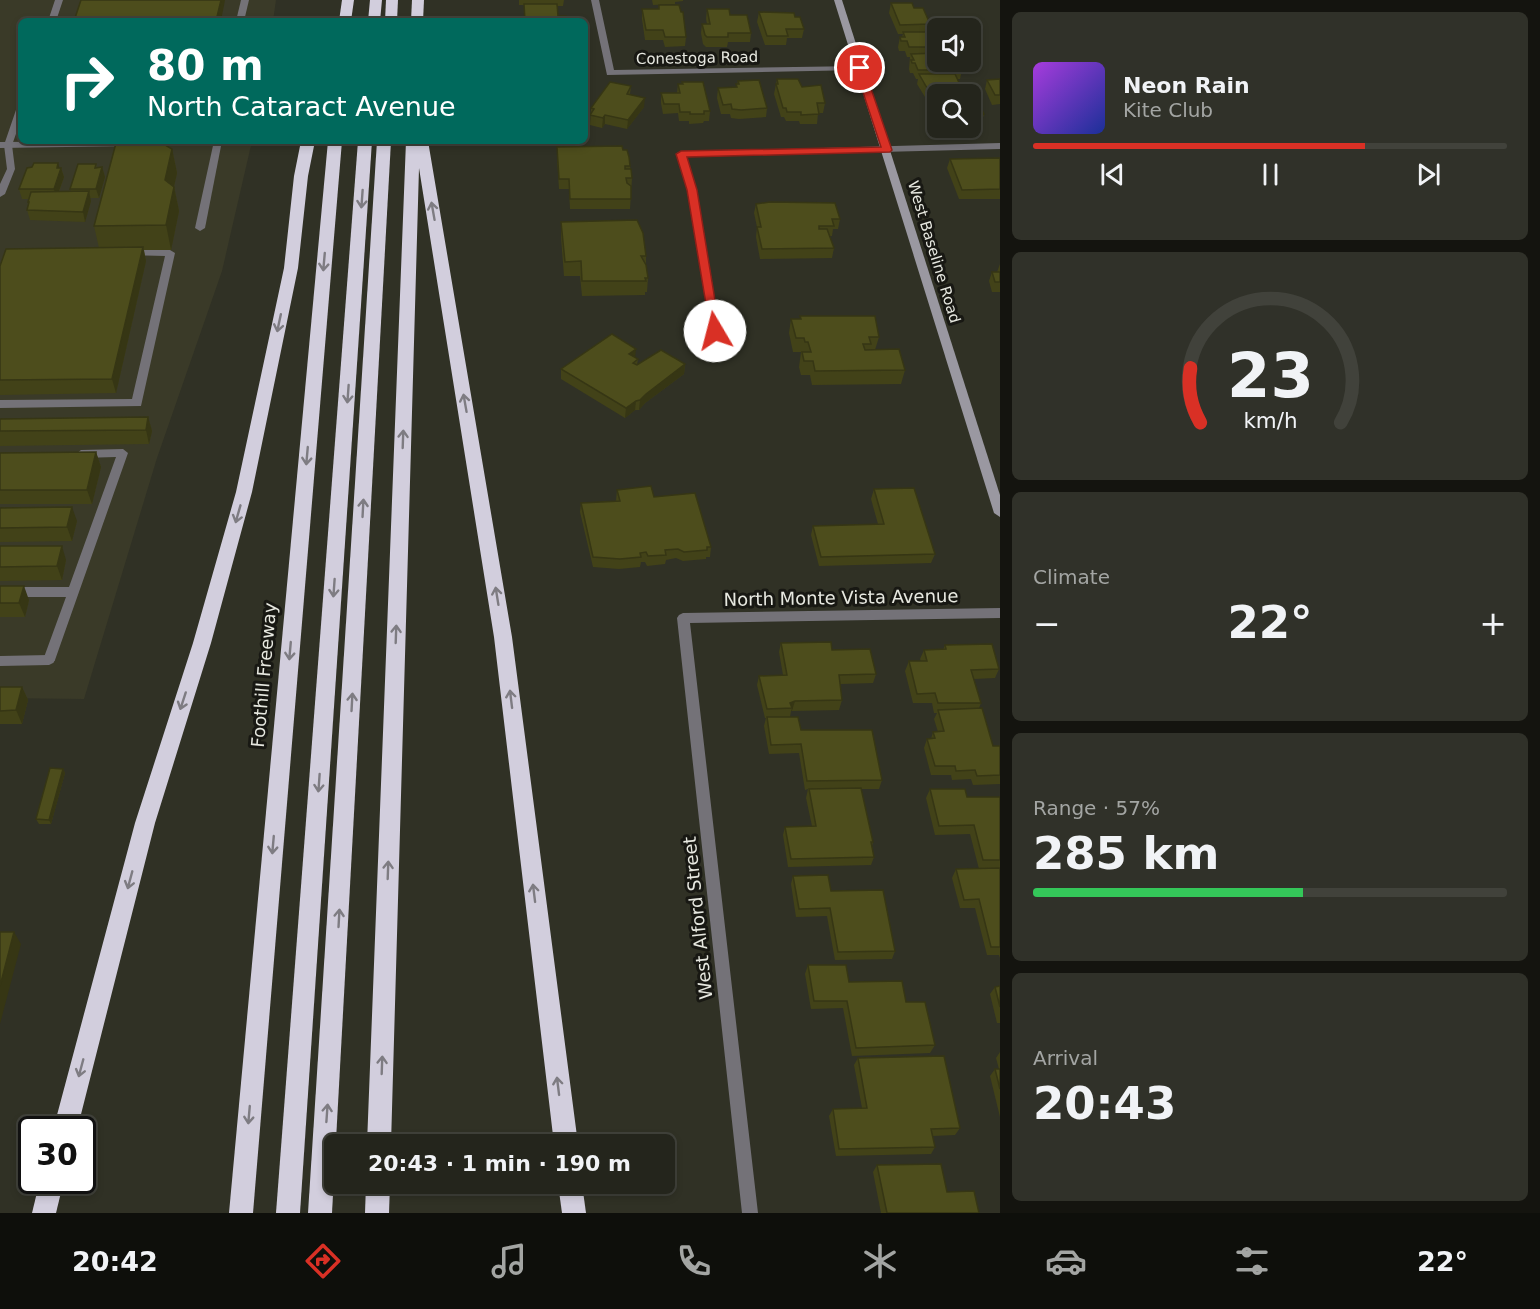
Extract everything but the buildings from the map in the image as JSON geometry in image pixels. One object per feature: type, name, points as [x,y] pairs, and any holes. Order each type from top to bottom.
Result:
[{"type":"highway","points":[[345,18],[348,0]]},
{"type":"highway","points":[[374,18],[376,0]]},
{"type":"highway","points":[[391,18],[392,0]]},
{"type":"highway","points":[[417,18],[418,0]]},
{"type":"highway","points":[[69,1116],[145,823],[202,643],[244,492],[291,268],[301,176],[307,144]]},
{"type":"highway","name":"Foothill Freeway","points":[[241,1213],[335,144]]},
{"type":"highway","points":[[288,1213],[365,144]]},
{"type":"highway","points":[[320,1213],[384,144]]},
{"type":"highway","points":[[379,1134],[413,144]]},
{"type":"highway","points":[[421,144],[503,637],[565,1134]]},
{"type":"highway","points":[[44,1213],[49,1194]]},
{"type":"highway","points":[[377,1213],[378,1194]]},
{"type":"highway","points":[[571,1194],[574,1213]]},
{"type":"main road","name":"West Baseline Road","points":[[838,0],[1000,513]]},
{"type":"street","points":[[53,18],[59,0]]},
{"type":"street","points":[[241,18],[245,0]]},
{"type":"street","name":"Conestoga Road","points":[[595,0],[610,73],[860,68]]},
{"type":"street","points":[[1,189],[11,169],[4,145],[18,114]]},
{"type":"street","points":[[4,145],[75,144]]},
{"type":"street","points":[[200,228],[217,144]]},
{"type":"street","points":[[715,331],[692,190],[681,154],[1000,146]]},
{"type":"street","points":[[0,404],[137,403],[170,253],[113,254]]},
{"type":"street","points":[[0,661],[49,660],[123,453],[67,454]]},
{"type":"street","points":[[0,592],[74,592]]},
{"type":"street","name":"North Monte Vista Avenue","points":[[683,618],[1000,613]]},
{"type":"street","name":"West Alford Street","points":[[683,618],[750,1213]]},
{"type":"shaded area","points":[[0,0],[276,0],[273,18],[18,18],[18,144],[251,144],[222,271],[157,458],[84,699],[0,698]]},
{"type":"route","points":[[715,331],[692,190],[681,154],[887,150],[860,68]]}]
